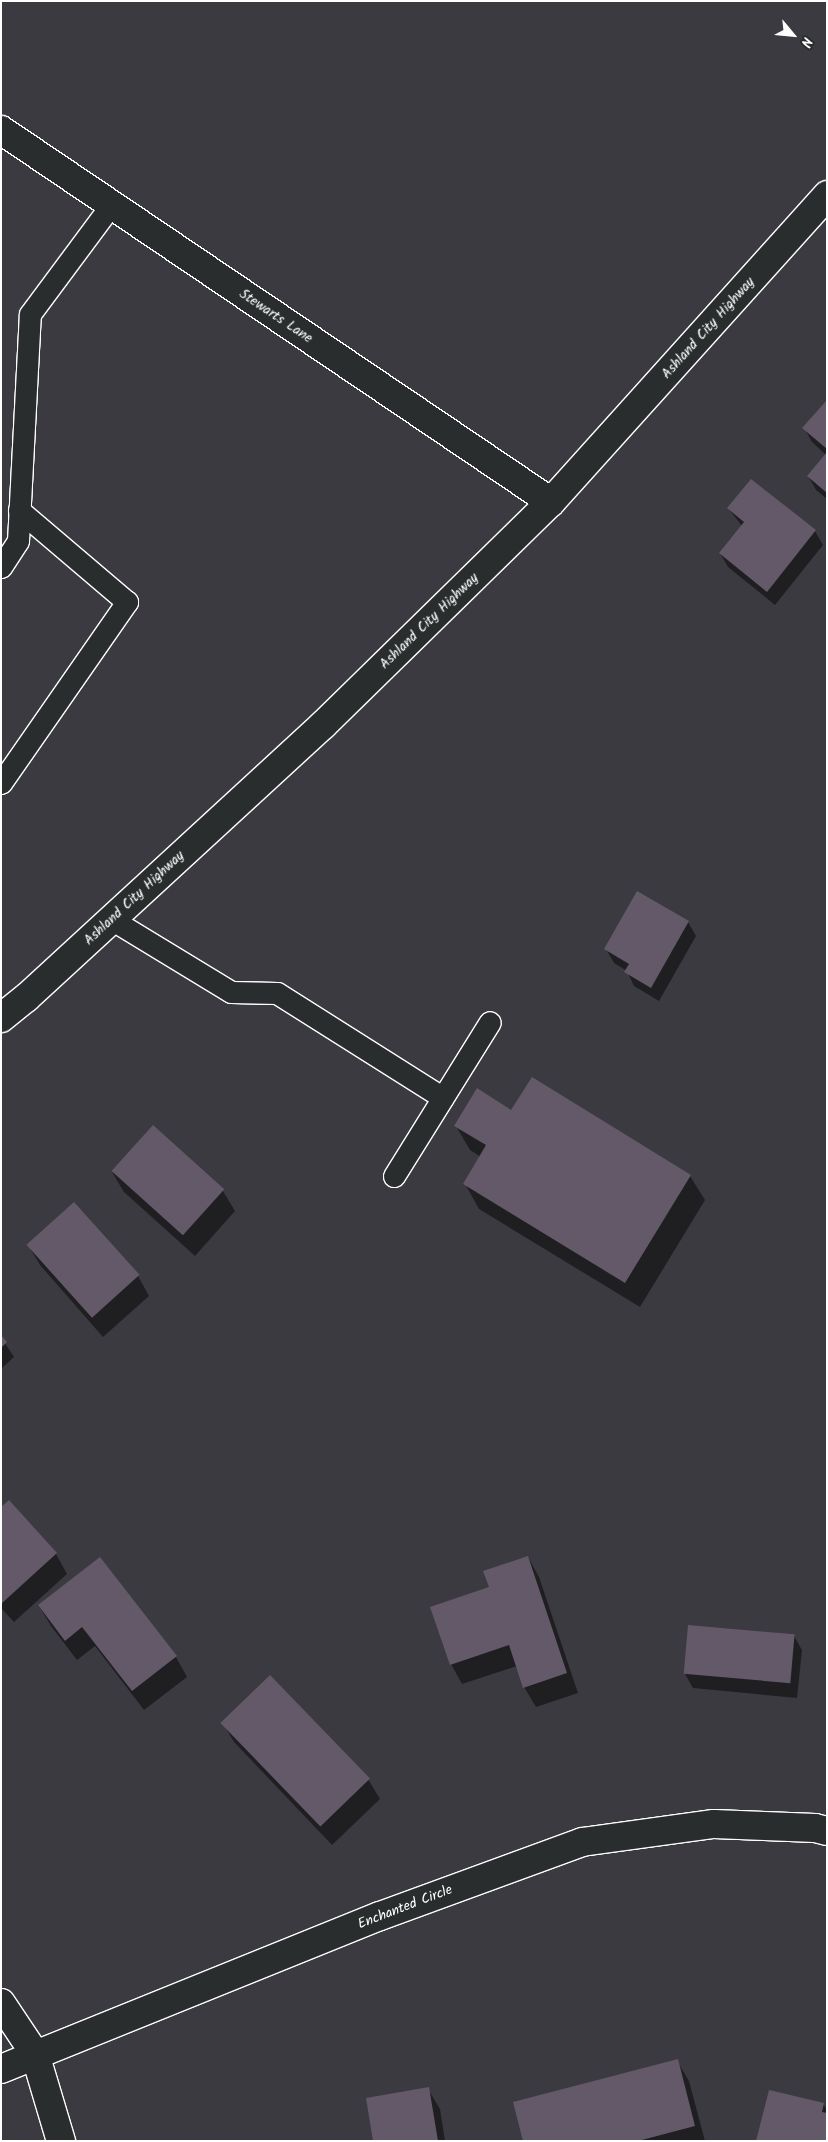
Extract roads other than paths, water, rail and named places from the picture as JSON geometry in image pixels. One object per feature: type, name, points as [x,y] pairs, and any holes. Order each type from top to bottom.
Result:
[{"type":"street","name":"Stewarts Lane","points":[[1,130],[551,502]]},
{"type":"street","name":"Ashland City Highway","points":[[3,1014],[111,919],[323,724],[551,502],[827,195]]},
{"type":"street","name":"Enchanted Circle","points":[[1,2069],[380,1916],[582,1842],[714,1824],[814,1828],[827,1831]]},
{"type":"street","points":[[1,2003],[35,2054],[61,2141]]},
{"type":"lane","points":[[1,567],[18,540],[30,314],[111,205]]},
{"type":"lane","points":[[1,783],[127,602],[19,510]]},
{"type":"lane","points":[[111,919],[231,992],[277,993],[443,1098]]},
{"type":"lane","points":[[394,1176],[490,1022]]}]
